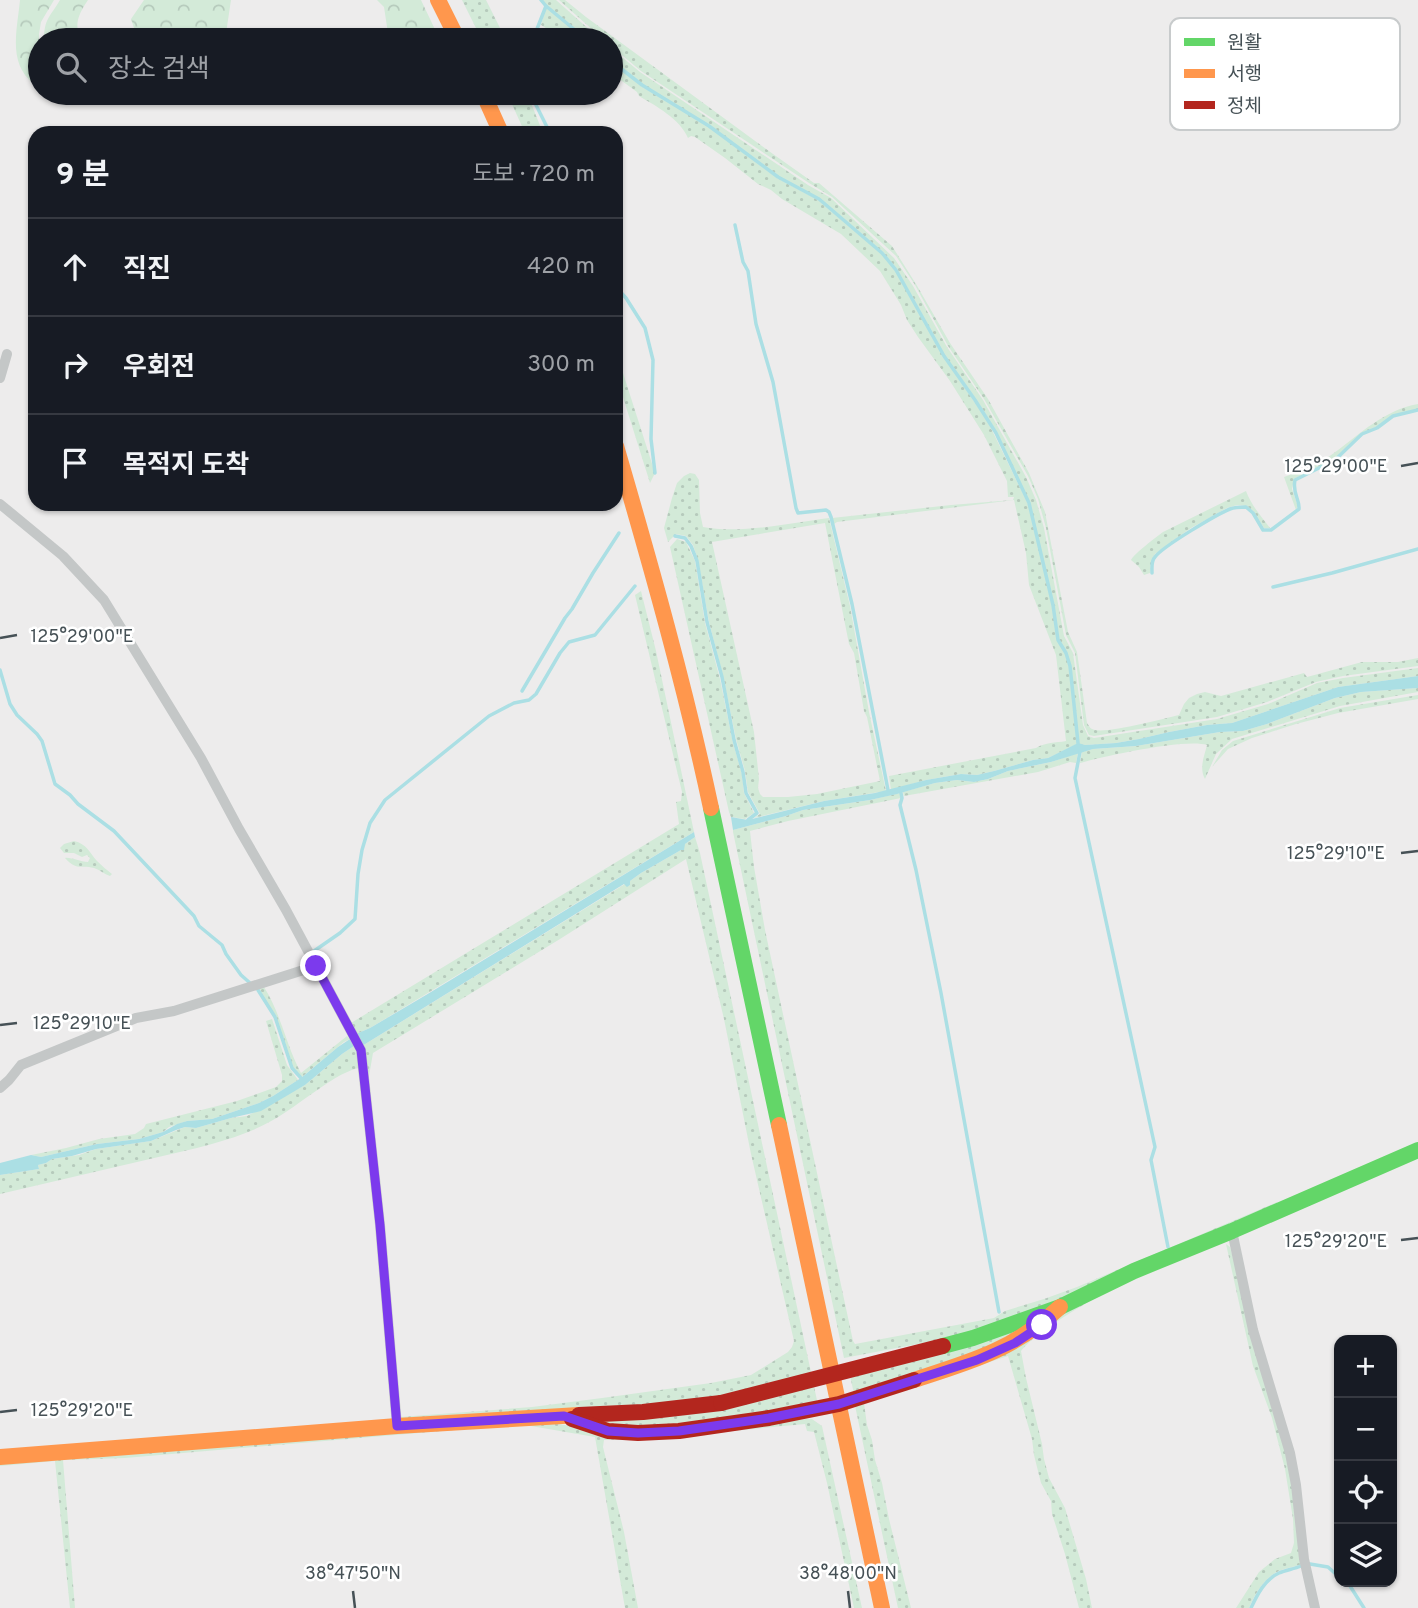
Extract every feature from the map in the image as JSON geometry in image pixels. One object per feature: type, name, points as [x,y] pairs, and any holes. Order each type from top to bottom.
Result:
[{"type":"main road","points":[[438,0],[452,28]]},
{"type":"main road","points":[[488,105],[497,126]]},
{"type":"main road","points":[[623,470],[695,734],[882,1608]]},
{"type":"main road","points":[[0,1457],[397,1426],[643,1412],[721,1402],[973,1338],[1060,1307],[1134,1271],[1418,1150]]},
{"type":"main road","points":[[564,1416],[608,1431],[638,1433],[679,1431],[839,1404],[996,1352],[1028,1335],[1060,1307]]},
{"type":"street","points":[[0,378],[7,354]]},
{"type":"street","points":[[0,504],[63,556],[104,600],[201,758],[361,1050],[380,1225],[397,1426]]},
{"type":"street","points":[[0,517],[15,516]]},
{"type":"street","points":[[0,1088],[20,1065],[136,1018],[174,1011],[316,966]]},
{"type":"street","points":[[1232,1231],[1253,1330],[1290,1453],[1304,1559],[1315,1608]]},
{"type":"green space","points":[[20,0],[54,0],[40,28],[28,28],[28,79],[18,60],[16,37]]},
{"type":"green space","points":[[60,0],[88,0],[79,15],[77,28],[45,28]]},
{"type":"green space","points":[[144,0],[231,0],[227,28],[134,28],[131,19]]},
{"type":"green space","points":[[377,0],[421,0],[434,28],[387,28],[384,7]]},
{"type":"green space","points":[[462,0],[486,0],[500,28],[476,28]]},
{"type":"green space","points":[[542,0],[556,0],[588,28],[574,28]]},
{"type":"green space","points":[[559,0],[565,0],[601,28],[590,28]]},
{"type":"green space","points":[[546,7],[571,28],[546,28],[541,25]]},
{"type":"green space","points":[[623,44],[773,154],[814,183],[819,183],[892,246],[950,343],[988,399],[1029,473],[1045,512],[1068,632],[1077,652],[1087,723],[1091,728],[1112,729],[1179,715],[1189,698],[1197,694],[1205,692],[1221,696],[1304,673],[1307,677],[1362,662],[1398,662],[1418,658],[1418,666],[1316,682],[1267,702],[1217,717],[1089,735],[1084,725],[1075,653],[1066,635],[1038,499],[1028,476],[984,399],[948,346],[896,256],[832,197],[641,71],[623,56]]},
{"type":"green space","points":[[623,58],[640,72],[831,198],[894,258],[947,347],[983,400],[1036,500],[1044,528],[1064,636],[1073,653],[1083,725],[1088,736],[1094,738],[1217,719],[1268,704],[1317,683],[1343,678],[1418,668],[1418,676],[1338,687],[1232,723],[1207,725],[1116,743],[1079,744],[1071,666],[1059,640],[1054,605],[1030,503],[997,432],[945,356],[897,269],[883,252],[820,199],[778,176],[709,125],[623,69]]},
{"type":"green space","points":[[623,71],[641,86],[708,126],[777,178],[818,200],[881,253],[895,270],[944,357],[988,422],[1028,504],[1052,605],[1057,640],[1069,666],[1077,744],[1048,758],[977,775],[961,774],[926,780],[891,790],[889,776],[1066,741],[1056,655],[1029,585],[1026,553],[1014,500],[834,524],[832,518],[1013,500],[1014,497],[1008,497],[1007,481],[984,435],[907,320],[880,271],[841,234],[758,184],[695,137],[688,138],[673,119],[623,82]]},
{"type":"green space","points":[[512,105],[532,105],[540,126],[522,126]]},
{"type":"green space","points":[[623,373],[655,473],[650,483],[623,397]]},
{"type":"green space","points":[[1418,404],[1418,409],[1392,415],[1376,427],[1361,433],[1334,459],[1294,479],[1292,489],[1298,506],[1296,510],[1284,477],[1328,457],[1363,431],[1383,417]]},
{"type":"green space","points":[[695,474],[699,480],[703,527],[749,529],[829,518],[850,606],[886,791],[824,801],[754,818],[760,814],[748,792],[709,622],[698,560],[693,545],[686,536],[676,534],[668,542],[664,528],[677,483],[684,476]],"holes":[[[825,523],[849,644],[854,653],[880,781],[817,794],[763,797],[758,788],[754,732],[712,542]]]},
{"type":"green space","points":[[1246,491],[1253,506],[1270,528],[1264,528],[1247,506],[1237,505],[1191,528],[1155,554],[1150,573],[1144,575],[1131,560],[1163,532]]},
{"type":"green space","points":[[677,539],[686,542],[695,561],[705,623],[742,774],[744,793],[754,813],[745,819],[731,817],[729,812],[670,547]]},
{"type":"green space","points":[[641,591],[694,832],[356,1034],[351,1023],[679,824],[676,802],[681,801],[682,792],[635,595]]},
{"type":"green space","points":[[1418,688],[1418,692],[1340,706],[1232,739],[1216,754],[1205,779],[1202,767],[1207,745],[1197,743],[1145,749],[1080,763],[1082,752],[1093,749],[1136,746],[1220,732],[1243,731],[1335,698],[1361,692]]},
{"type":"green space","points":[[1418,695],[1418,699],[1338,713],[1252,738],[1228,749],[1212,767],[1222,750],[1233,741],[1340,708]]},
{"type":"green space","points":[[1078,753],[1076,763],[1070,762],[1038,772],[904,796],[903,792],[935,783],[988,779],[1008,771]]},
{"type":"green space","points":[[900,793],[901,798],[750,831],[765,930],[855,1344],[994,1318],[1005,1311],[1077,1287],[1277,1202],[1278,1207],[1061,1302],[960,1336],[844,1358],[733,830],[803,810]]},
{"type":"green space","points":[[695,837],[818,1405],[651,1429],[589,1421],[670,1405],[404,1421],[400,1417],[532,1407],[711,1383],[751,1375],[792,1347],[794,1341],[686,859],[373,1053],[369,1076],[362,1046],[625,884],[630,885],[630,881],[681,850]]},
{"type":"green space","points":[[74,841],[85,846],[112,874],[110,876],[94,868],[76,866],[69,862],[65,858],[88,862],[90,858],[87,855],[82,857],[74,853],[64,853],[60,848]]},
{"type":"green space","points":[[264,987],[301,1073],[347,1036],[350,1039],[302,1077],[293,1067],[276,1016],[258,989]]},
{"type":"green space","points":[[272,1019],[287,1065],[298,1080],[273,1096],[212,1119],[187,1121],[139,1139],[97,1144],[41,1157],[31,1155],[99,1139],[135,1134],[146,1124],[237,1101],[276,1087],[282,1081],[282,1075],[266,1021]]},
{"type":"green space","points":[[354,1046],[361,1068],[341,1075],[255,1129],[197,1148],[0,1194],[0,1175],[39,1169],[38,1165],[52,1159],[96,1149],[151,1141],[185,1127],[196,1128],[247,1116],[305,1085]]},
{"type":"green space","points":[[1226,1244],[1230,1247],[1287,1451],[1302,1564],[1269,1577],[1249,1608],[1236,1608],[1259,1572],[1275,1559],[1291,1553],[1294,1543],[1293,1519],[1285,1469],[1272,1418],[1253,1366]]},
{"type":"green space","points":[[1100,1294],[1047,1328],[1021,1351],[1049,1478],[1065,1508],[1092,1608],[1079,1608],[1052,1514],[1051,1501],[1041,1483],[1032,1439],[1008,1356],[864,1403],[911,1608],[898,1608],[854,1401],[944,1373]]},
{"type":"green space","points":[[1026,1323],[1019,1338],[854,1394],[849,1371]]},
{"type":"green space","points":[[812,1419],[822,1426],[862,1608],[854,1608],[814,1432],[807,1431],[805,1424],[637,1440],[604,1440],[603,1447],[624,1532],[638,1608],[625,1608],[595,1437],[525,1425],[501,1426],[125,1458],[63,1460],[75,1608],[70,1608],[55,1461],[0,1466],[0,1460],[542,1422],[579,1427],[683,1433]]},
{"type":"water","points":[[1418,676],[1418,688],[1361,692],[1335,698],[1243,731],[1220,732],[1136,746],[1093,749],[1008,771],[988,779],[935,783],[870,800],[803,810],[733,830],[731,817],[748,820],[926,780],[961,774],[977,775],[1048,758],[1078,743],[1116,743],[1207,725],[1232,723],[1338,687]]},
{"type":"water","points":[[694,832],[695,837],[685,844],[684,850],[641,873],[630,881],[627,887],[624,884],[362,1046],[356,1034],[426,995]]},
{"type":"water","points":[[350,1039],[354,1046],[305,1085],[261,1111],[196,1128],[185,1127],[151,1141],[52,1159],[38,1165],[39,1169],[0,1175],[0,1163],[31,1155],[41,1157],[97,1144],[139,1139],[187,1121],[212,1119],[259,1103],[301,1078]]},
{"type":"waterway","points":[[541,0],[573,28]]},
{"type":"waterway","points":[[537,28],[546,6]]},
{"type":"waterway","points":[[623,70],[642,85],[709,126],[778,177],[819,199],[882,253],[896,270],[944,356],[996,433],[1029,503],[1053,605],[1058,640],[1070,666],[1078,743]]},
{"type":"waterway","points":[[536,105],[546,126]]},
{"type":"waterway","points":[[735,225],[743,262],[748,271],[756,324],[773,382],[796,508],[798,513],[826,510],[831,517],[852,604],[888,790]]},
{"type":"waterway","points":[[623,295],[645,328],[653,360],[651,439],[655,473]]},
{"type":"waterway","points":[[1152,573],[1153,560],[1160,552],[1190,531],[1230,509],[1246,507],[1263,530],[1271,530],[1299,509],[1294,489],[1295,480],[1335,460],[1362,434],[1377,428],[1393,416],[1418,410]]},
{"type":"waterway","points":[[522,691],[619,533]]},
{"type":"waterway","points":[[675,536],[685,538],[697,561],[707,622],[722,677],[746,793],[757,813],[748,820]]},
{"type":"waterway","points":[[1273,587],[1418,549]]},
{"type":"waterway","points":[[314,951],[355,919],[362,850],[370,823],[385,800],[489,716],[514,703],[529,700],[536,694],[569,642],[595,635],[635,586]]},
{"type":"waterway","points":[[0,670],[10,704],[42,741],[55,784],[114,831],[194,916],[199,926],[222,945],[241,975],[250,983]]},
{"type":"waterway","points":[[1080,752],[1075,778],[1155,1147],[1151,1160],[1168,1247]]},
{"type":"waterway","points":[[901,793],[900,805],[941,993],[999,1312]]},
{"type":"waterway","points":[[258,990],[275,1017],[292,1068],[301,1078]]},
{"type":"waterway","points":[[1310,1564],[1328,1567],[1334,1572]]},
{"type":"waterway","points":[[1251,1608],[1270,1579],[1301,1566]]},
{"type":"waterway","points":[[1351,1587],[1364,1608]]},
{"type":"traffic: fast","points":[[711,808],[779,1125]]},
{"type":"traffic: fast","points":[[943,1346],[1060,1307],[1134,1271],[1418,1150]]},
{"type":"traffic: slow","points":[[438,0],[452,28]]},
{"type":"traffic: slow","points":[[488,105],[498,126]]},
{"type":"traffic: slow","points":[[623,471],[667,626],[711,808]]},
{"type":"traffic: slow","points":[[779,1125],[882,1608]]},
{"type":"traffic: slow","points":[[914,1380],[974,1360],[1009,1344],[1043,1322],[1060,1307]]},
{"type":"traffic: slow","points":[[0,1457],[397,1426],[579,1415]]},
{"type":"traffic: jam","points":[[721,1403],[943,1346]]},
{"type":"traffic: jam","points":[[572,1419],[608,1431],[679,1431],[769,1418],[839,1404],[914,1380]]},
{"type":"traffic: jam","points":[[579,1415],[643,1412],[721,1403]]},
{"type":"route","points":[[316,966],[361,1050],[380,1225],[397,1426],[564,1416],[608,1431],[638,1433],[679,1431],[769,1418],[839,1404],[977,1360],[1015,1343],[1042,1325]]}]
